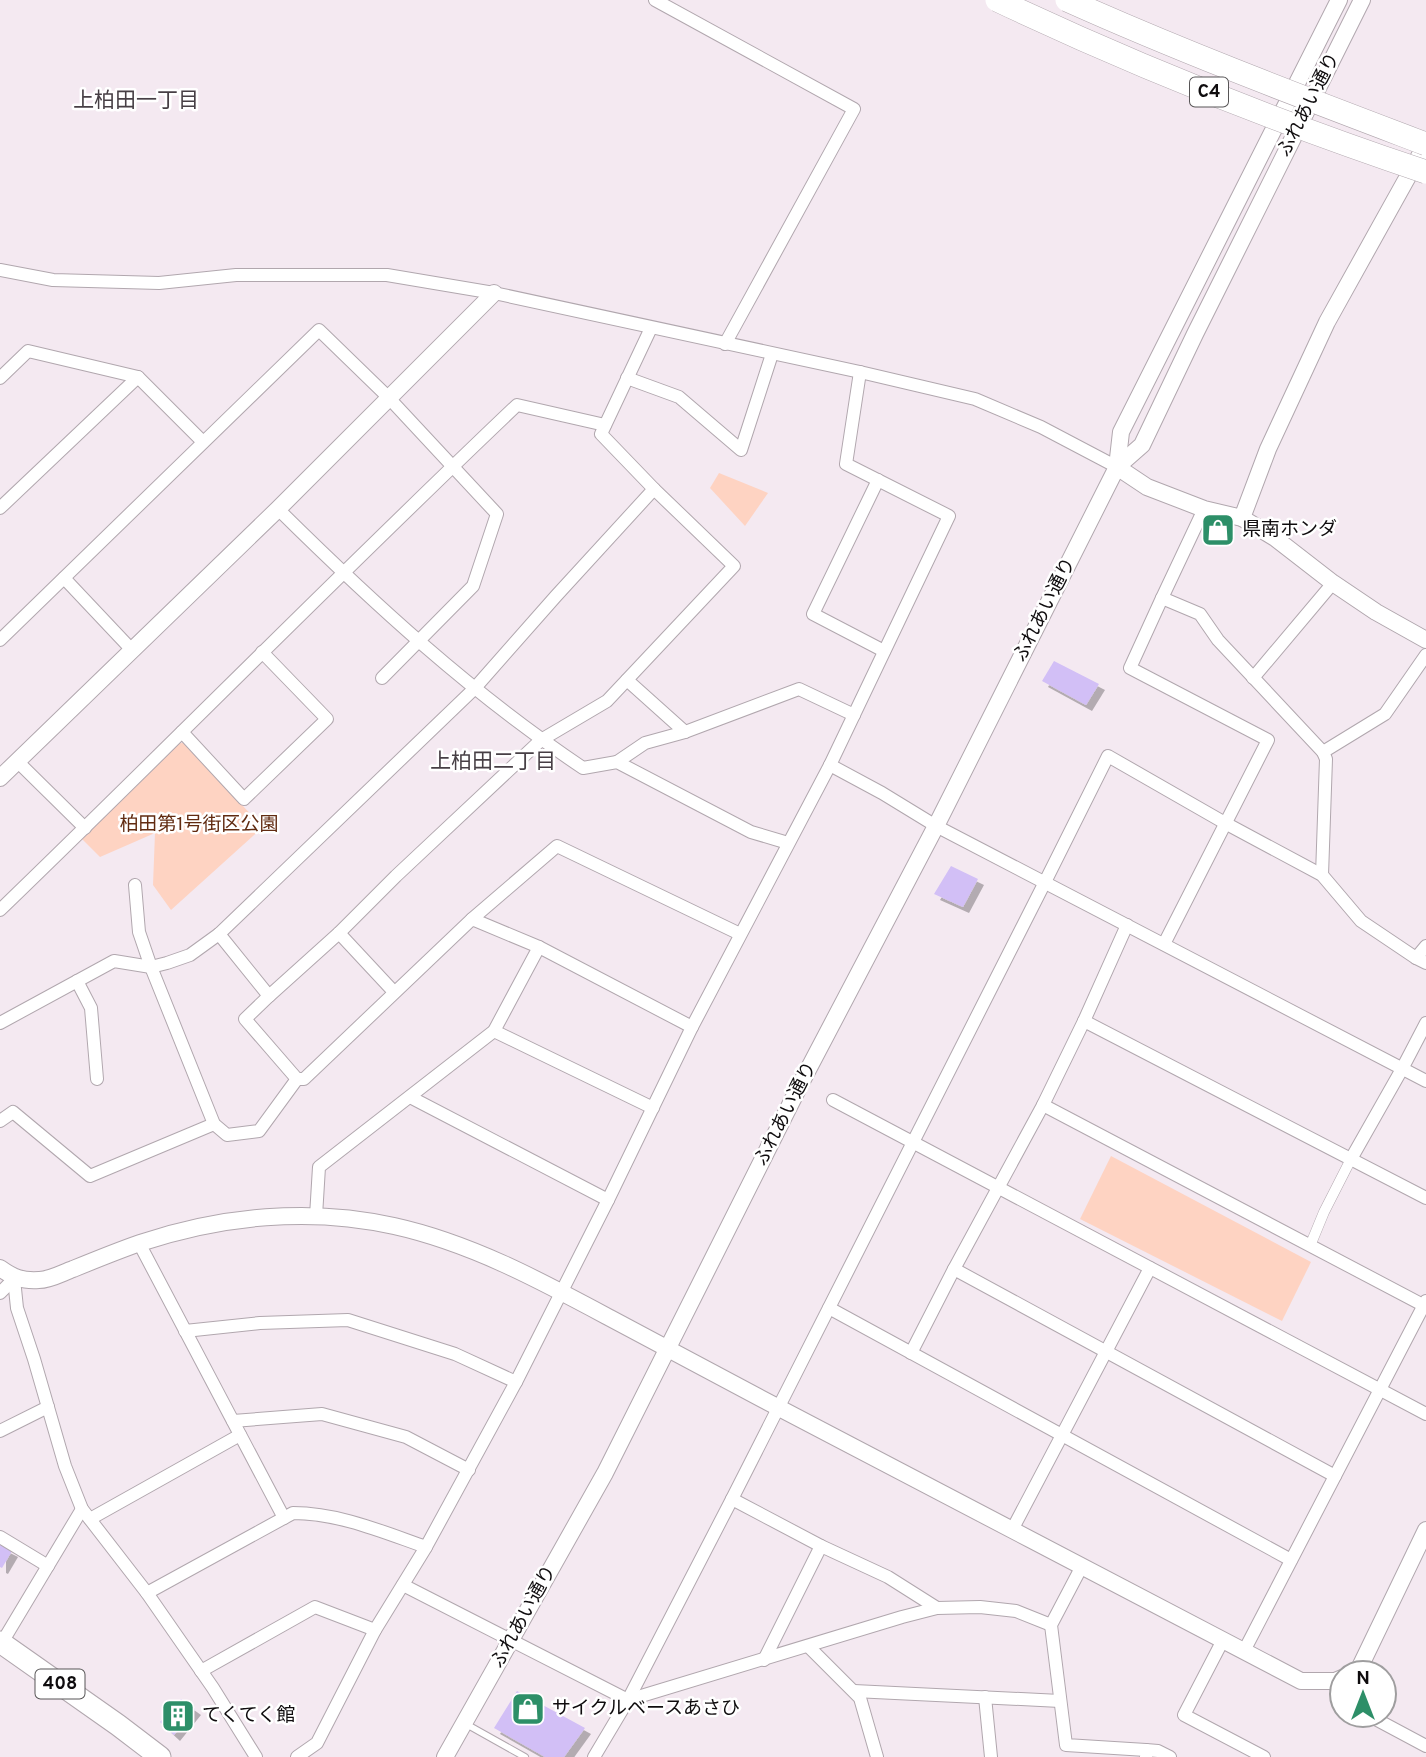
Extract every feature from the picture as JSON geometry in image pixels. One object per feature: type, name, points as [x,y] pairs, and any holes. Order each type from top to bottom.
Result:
[{"type":"highway","name":"C4","points":[[997,0],[1132,61],[1255,110],[1426,172]]},
{"type":"highway","name":"C4","points":[[1067,0],[1255,79],[1426,144]]},
{"type":"highway","name":"408","points":[[0,1644],[160,1757]]},
{"type":"street","points":[[655,0],[854,109],[725,344]]},
{"type":"street","name":"ふれあい通り","points":[[445,1757],[605,1473],[800,1085],[936,826],[1117,467],[1121,432],[1339,0]]},
{"type":"street","name":"ふれあい通り","points":[[1117,467],[1142,445],[1362,0]]},
{"type":"street","points":[[1242,518],[1268,449],[1327,322],[1426,144]]},
{"type":"street","points":[[0,272],[53,280],[159,283],[236,275],[387,275],[494,293],[975,399],[1041,427],[1147,486],[1204,509],[1242,518],[1275,538],[1376,612],[1426,640]]},
{"type":"street","points":[[0,778],[278,509],[494,293]]},
{"type":"street","points":[[651,328],[601,434],[734,566],[607,701],[541,740],[245,1019],[297,1079],[304,1079],[472,919],[558,846],[740,934]]},
{"type":"street","points":[[1,637],[318,330],[388,397],[497,514],[473,586],[382,678]]},
{"type":"street","points":[[0,378],[28,351],[138,377],[203,442]]},
{"type":"street","points":[[627,378],[679,397],[741,450],[772,354]]},
{"type":"street","points":[[297,1757],[317,1743],[375,1629],[426,1547],[516,1382],[691,1027],[830,765],[949,516],[846,464],[860,372]]},
{"type":"street","points":[[0,508],[138,377]]},
{"type":"street","points":[[0,910],[342,572],[517,405],[605,425]]},
{"type":"street","points":[[878,480],[813,614],[884,651]]},
{"type":"street","points":[[0,1023],[114,961],[151,967],[190,955],[219,934],[474,689],[654,489]]},
{"type":"street","points":[[278,509],[342,572],[474,689],[583,768],[617,762],[645,743],[685,732],[799,688],[853,715]]},
{"type":"street","points":[[1164,944],[1268,740],[1130,667],[1204,509]]},
{"type":"street","points":[[64,578],[131,649]]},
{"type":"street","points":[[1253,678],[1333,583]]},
{"type":"street","points":[[1162,598],[1200,614],[1218,640],[1323,752],[1326,759],[1322,875]]},
{"type":"street","points":[[182,732],[244,799],[327,719],[262,652]]},
{"type":"street","points":[[1323,752],[1385,714],[1426,655]]},
{"type":"street","points":[[627,681],[685,732]]},
{"type":"street","points":[[594,1757],[628,1700],[779,1408],[1108,756],[1322,875],[1361,921],[1421,960],[1426,946]]},
{"type":"street","points":[[17,761],[85,828]]},
{"type":"street","points":[[617,762],[751,832],[788,843]]},
{"type":"street","points":[[830,765],[1044,884],[1426,1081]]},
{"type":"street","points":[[135,885],[139,932],[214,1124],[227,1135],[259,1131],[297,1079]]},
{"type":"street","points":[[472,919],[538,947],[691,1027]]},
{"type":"street","points":[[911,1353],[1043,1105],[1127,925]]},
{"type":"street","points":[[339,933],[394,992]]},
{"type":"street","points":[[219,934],[269,996]]},
{"type":"street","points":[[316,1216],[318,1167],[495,1031],[538,947]]},
{"type":"street","points":[[77,981],[91,1008],[97,1079]]},
{"type":"street","points":[[1084,1021],[1426,1198]]},
{"type":"street","points":[[1310,1246],[1351,1159],[1426,1023]]},
{"type":"street","points":[[495,1031],[653,1108]]},
{"type":"street","points":[[410,1097],[608,1200]]},
{"type":"street","points":[[833,1100],[1426,1414]]},
{"type":"street","points":[[1043,1105],[1310,1246],[1425,1303],[1244,1651]]},
{"type":"street","points":[[0,1121],[13,1112],[90,1176],[214,1124]]},
{"type":"street","points":[[0,1268],[14,1279],[43,1280],[139,1243],[185,1229],[260,1217],[349,1218],[441,1238],[465,1246],[562,1292],[1301,1681],[1328,1680]]},
{"type":"street","points":[[139,1243],[284,1518]]},
{"type":"street","points":[[1012,1530],[1150,1268]]},
{"type":"street","points":[[954,1269],[1335,1476]]},
{"type":"street","points":[[0,1293],[14,1279]]},
{"type":"street","points":[[14,1279],[17,1308],[65,1466],[86,1514],[147,1593],[213,1688],[256,1757]]},
{"type":"street","points":[[829,1308],[1291,1560]]},
{"type":"street","points":[[185,1331],[260,1322],[348,1320],[455,1354],[516,1382]]},
{"type":"street","points":[[0,1432],[48,1407]]},
{"type":"street","points":[[233,1421],[322,1414],[406,1437],[468,1470]]},
{"type":"street","points":[[0,1644],[48,1566],[86,1514],[240,1435]]},
{"type":"street","points":[[732,1499],[821,1546],[888,1577],[937,1608]]},
{"type":"street","points":[[147,1593],[293,1513],[311,1513],[352,1521],[426,1547]]},
{"type":"street","points":[[1364,1659],[1426,1530]]},
{"type":"street","points":[[0,1537],[48,1566]]},
{"type":"street","points":[[764,1660],[821,1546]]},
{"type":"street","points":[[1082,1566],[1051,1625],[1066,1745],[1146,1753],[1158,1751],[1170,1757]]},
{"type":"street","points":[[403,1585],[628,1700],[937,1608],[980,1607],[1016,1611],[1051,1625]]},
{"type":"street","points":[[201,1671],[315,1607],[375,1629]]},
{"type":"street","points":[[1223,1640],[1184,1714],[1264,1757]]},
{"type":"street","points":[[808,1646],[860,1698],[877,1757]]},
{"type":"street","points":[[853,1692],[1060,1700]]},
{"type":"street","points":[[985,1697],[992,1757]]},
{"type":"street","points":[[1394,1729],[1426,1746]]},
{"type":"lane","points":[[465,1723],[525,1757]]},
{"type":"green space","points":[[719,473],[768,493],[745,526],[710,488]]},
{"type":"green space","name":"柏田第1号街区公園","points":[[183,743],[263,827],[171,910],[153,885],[155,833],[100,857],[78,835],[172,744]]},
{"type":"green space","points":[[1111,1156],[1311,1262],[1282,1321],[1080,1219]]},
{"type":"building","points":[[1054,661],[1099,684],[1086,705],[1042,681]]},
{"type":"building","points":[[951,866],[978,879],[963,907],[934,894]]},
{"type":"building","points":[[0,1545],[12,1551],[2,1568],[0,1567]]},
{"type":"building","name":"サイクルベースあさひ","points":[[517,1691],[585,1728],[564,1757],[545,1757],[494,1728]]},
{"type":"building","name":"てくてく館","points":[[181,1699],[195,1709],[174,1735],[160,1722]]},
{"type":"place","name":"県南ホンダ","points":[[1218,530]]},
{"type":"place","name":"サイクルベースあさひ","points":[[528,1709]]},
{"type":"place","name":"てくてく館","points":[[178,1716]]},
{"type":"district","name":"上柏田一丁目","points":[[136,101]]},
{"type":"district","name":"上柏田二丁目","points":[[493,762]]}]
